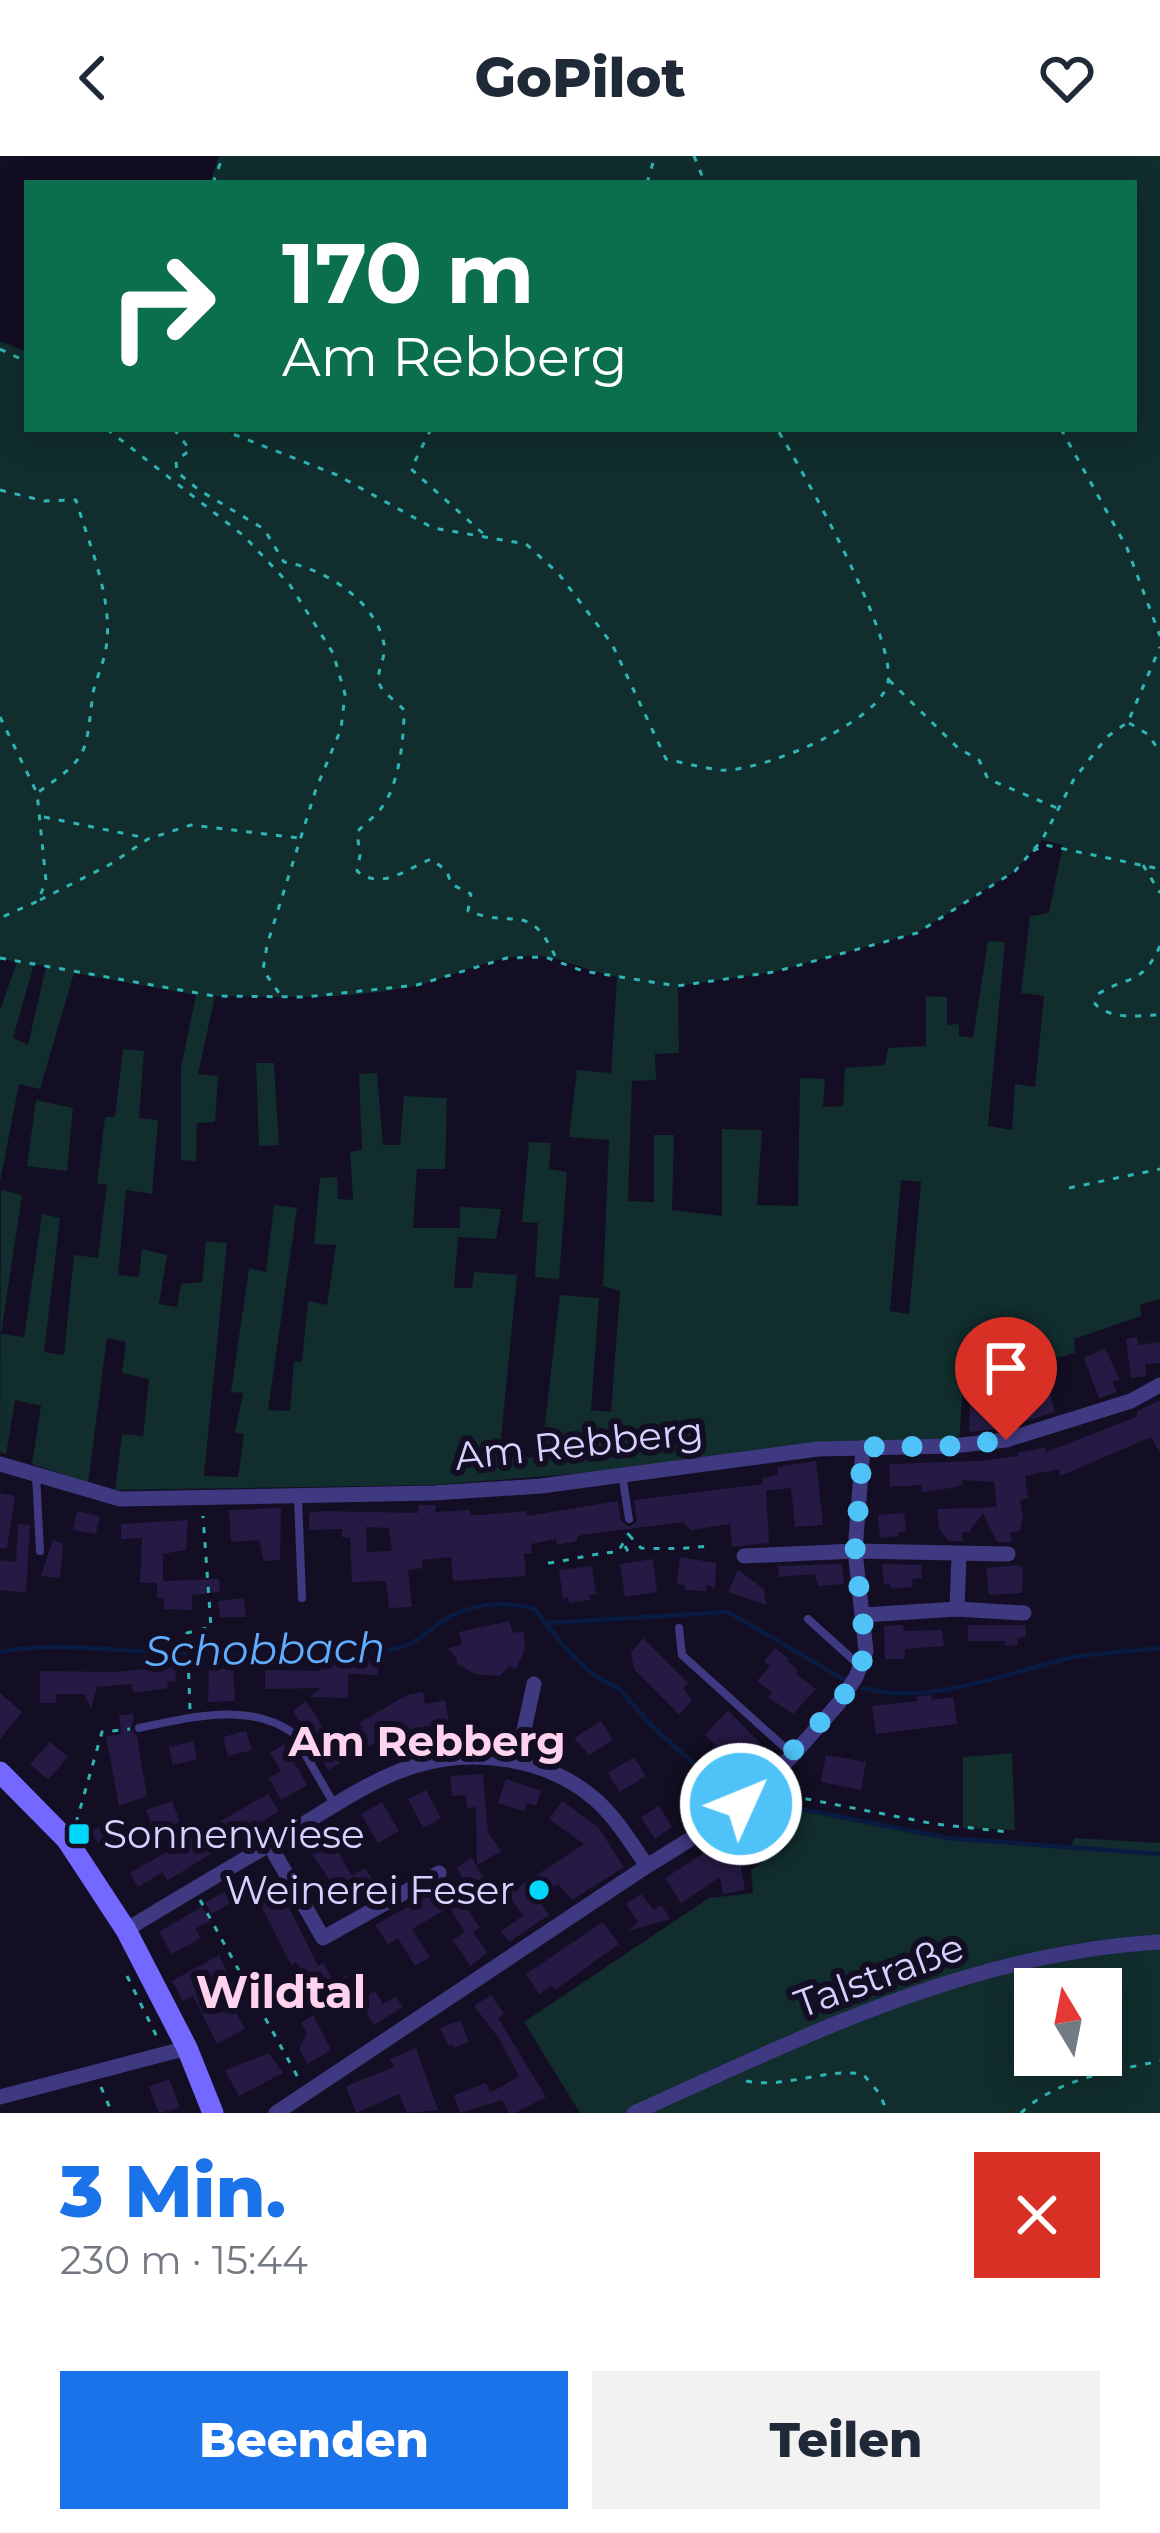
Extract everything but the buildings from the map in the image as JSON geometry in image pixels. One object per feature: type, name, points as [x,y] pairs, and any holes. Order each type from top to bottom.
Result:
[{"type":"street","name":"Am Rebberg","points":[[0,1464],[120,1499],[541,1486],[818,1449],[1006,1440],[1112,1408],[1160,1384]]},
{"type":"street","points":[[276,2113],[741,1804],[838,1704],[866,1651],[855,1551],[863,1447]]},
{"type":"street","points":[[744,1556],[855,1551],[1008,1554]]},
{"type":"street","points":[[957,1609],[959,1554]]},
{"type":"street","points":[[863,1615],[957,1609],[1024,1612]]},
{"type":"street","points":[[517,1762],[535,1684]]},
{"type":"street","points":[[126,1930],[335,1805],[412,1766],[493,1756],[559,1776],[595,1799],[622,1828],[646,1866]]},
{"type":"street","points":[[0,1772],[67,1840],[126,1930],[176,2051],[213,2113]]},
{"type":"street","points":[[269,1844],[323,1938],[440,1873]]},
{"type":"street","name":"Talstraße","points":[[634,2113],[873,2006],[948,1980],[1047,1955],[1160,1942]]},
{"type":"street","points":[[0,2097],[176,2051]]},
{"type":"lane","points":[[622,1474],[629,1519]]},
{"type":"lane","points":[[36,1475],[40,1551]]},
{"type":"lane","points":[[298,1494],[302,1598]]},
{"type":"lane","points":[[808,1619],[860,1666]]},
{"type":"lane","points":[[679,1628],[682,1655],[793,1754]]},
{"type":"lane","points":[[139,1728],[191,1717],[253,1717],[283,1725],[293,1732],[335,1805]]},
{"type":"path","points":[[111,432],[244,536],[290,585],[333,653],[345,694],[341,729],[316,789],[263,970],[282,997]]},
{"type":"path","points":[[176,432],[190,450],[176,461],[177,472],[264,529],[284,562],[310,566],[339,580],[374,622],[384,644],[377,678],[381,689],[404,710],[404,728],[390,792],[378,813],[357,832],[361,855],[356,871],[386,880],[431,859],[447,871],[451,884],[471,894],[468,911],[529,921],[544,932],[558,962]]},
{"type":"path","points":[[228,432],[337,475],[433,528],[526,544],[558,573],[612,644],[666,759],[726,771],[807,748],[848,725],[884,693],[889,680],[885,653],[849,564],[817,495],[779,432]]},
{"type":"path","points":[[430,432],[411,469],[488,538]]},
{"type":"path","points":[[1062,432],[1127,548],[1160,636]]},
{"type":"path","points":[[0,490],[44,501],[76,500],[106,605],[107,646],[94,689],[90,738],[78,764],[37,793]]},
{"type":"path","points":[[0,958],[196,994],[282,997],[417,986],[507,958],[545,957],[583,971],[677,986],[774,972],[916,933],[1015,871],[1074,778],[1106,736],[1128,722],[1160,647]]},
{"type":"path","points":[[889,680],[958,748],[979,760],[988,779],[1058,808]]},
{"type":"path","points":[[0,717],[37,793],[42,816],[46,881],[38,901]]},
{"type":"path","points":[[1128,722],[1149,735],[1160,752]]},
{"type":"path","points":[[42,816],[148,839]]},
{"type":"path","points":[[0,918],[110,865],[148,839],[191,825],[302,839]]},
{"type":"path","points":[[1031,852],[1046,845],[1160,868]]},
{"type":"path","points":[[1143,863],[1160,893]]},
{"type":"path","points":[[1160,946],[1134,982],[1109,987],[1098,994],[1095,1004],[1118,1016],[1160,1015]]},
{"type":"path","points":[[1069,1188],[1160,1169]]},
{"type":"path","points":[[191,1717],[187,1633],[211,1627],[202,1496]]},
{"type":"path","points":[[548,1563],[588,1553],[618,1552],[629,1535],[629,1519]]},
{"type":"path","points":[[629,1535],[641,1548],[708,1546]]},
{"type":"path","points":[[632,1559],[635,1543]]},
{"type":"path","points":[[624,1545],[631,1550]]},
{"type":"path","points":[[67,1840],[103,1732],[139,1728]]},
{"type":"path","points":[[756,1790],[935,1824],[1008,1832]]},
{"type":"path","points":[[194,1888],[306,2092]]},
{"type":"path","points":[[128,1977],[176,2051]]},
{"type":"path","points":[[1021,2113],[1040,2095],[1060,2086],[1160,2061]]},
{"type":"path","points":[[95,2072],[112,2113]]},
{"type":"path","points":[[721,2074],[753,2083],[862,2074],[888,2113]]},
{"type":"green space","points":[[219,156],[1160,156],[1160,1299],[1140,1305],[1141,1316],[1074,1339],[1075,1353],[1056,1358],[965,1359],[959,1443],[435,1485],[115,1490],[122,1434],[143,1436],[149,1379],[122,1373],[126,1342],[107,1338],[88,1483],[32,1464],[41,1406],[15,1400],[6,1454],[0,1452],[1,1190],[22,1195],[1,1334],[24,1337],[42,1214],[60,1218],[44,1352],[64,1355],[74,1255],[98,1258],[107,1184],[97,1184],[105,1117],[115,1117],[123,1049],[144,1051],[139,1118],[158,1120],[152,1194],[126,1190],[118,1275],[139,1277],[142,1249],[167,1255],[159,1304],[177,1307],[181,1284],[202,1282],[206,1241],[227,1243],[204,1476],[238,1477],[244,1434],[235,1433],[243,1393],[231,1392],[249,1268],[266,1272],[274,1205],[297,1208],[268,1410],[290,1411],[294,1361],[302,1362],[308,1301],[327,1305],[336,1245],[314,1244],[320,1178],[337,1177],[338,1199],[353,1200],[350,1152],[362,1150],[359,1074],[377,1073],[383,1145],[400,1145],[404,1096],[447,1098],[445,1169],[417,1169],[413,1228],[460,1228],[460,1207],[501,1209],[496,1239],[458,1237],[454,1288],[472,1288],[474,1272],[517,1275],[499,1459],[541,1457],[560,1295],[599,1298],[591,1410],[611,1412],[620,1291],[603,1286],[609,1140],[569,1137],[577,1070],[611,1073],[617,977],[546,957],[498,960],[419,985],[370,993],[215,996],[198,1074],[218,1076],[215,1122],[197,1123],[196,1161],[181,1160],[181,1068],[196,995],[74,973],[40,1089],[19,1084],[0,1182],[0,1010],[17,962],[0,962],[0,341],[24,351],[24,432],[1137,432],[1137,180],[211,180]],"holes":[[[1042,840],[1063,845],[1049,913],[1030,916],[1021,993],[1044,996],[1035,1087],[1015,1084],[1012,1130],[988,1126],[1005,942],[988,941],[973,1038],[959,1036],[959,1024],[947,1025],[947,997],[926,996],[926,1046],[888,1048],[885,1065],[845,1068],[843,1106],[823,1107],[825,1079],[800,1078],[798,1206],[757,1205],[762,1130],[722,1129],[722,1216],[672,1210],[674,1135],[654,1135],[654,1202],[628,1201],[632,1081],[656,1080],[655,1054],[679,1053],[678,986],[774,972],[917,933],[1015,871]],[[34,964],[46,967],[28,1045],[13,1038]],[[901,1180],[921,1182],[909,1314],[890,1311]]]},
{"type":"green space","points":[[256,1063],[274,1063],[279,1145],[259,1146]]},
{"type":"green space","points":[[36,1100],[73,1108],[67,1171],[27,1166]]},
{"type":"green space","points":[[529,1142],[551,1143],[549,1169],[567,1172],[559,1279],[535,1277],[538,1223],[522,1222]]},
{"type":"green space","points":[[1012,1753],[1015,1830],[963,1828],[963,1757]]},
{"type":"green space","points":[[760,1802],[947,1838],[1071,1847],[1074,1838],[1160,1843],[1160,2113],[580,2113],[524,2022],[709,1898],[753,1893],[751,1870],[768,1858],[739,1819]]},
{"type":"waterway","name":"Schobbach","points":[[0,1652],[68,1647],[260,1657],[353,1654],[407,1645],[474,1607],[523,1606],[535,1609],[576,1658],[620,1690],[679,1751],[746,1796]]},
{"type":"waterway","points":[[546,1623],[728,1612],[845,1680]]},
{"type":"waterway","points":[[863,1688],[888,1693],[939,1691],[1077,1657],[1160,1648]]},
{"type":"waterway","name":"Schobbach","points":[[756,1800],[947,1838],[1160,1854]]},
{"type":"place","name":"Sonnenwiese","points":[[79,1834]]},
{"type":"place","name":"Weinerei Feser","points":[[539,1890]]},
{"type":"district","name":"Am Rebberg","points":[[427,1741]]},
{"type":"district","name":"Wildtal","points":[[281,1992]]},
{"type":"route","points":[[741,1804],[838,1704],[866,1651],[855,1551],[863,1447],[1006,1440]]}]
